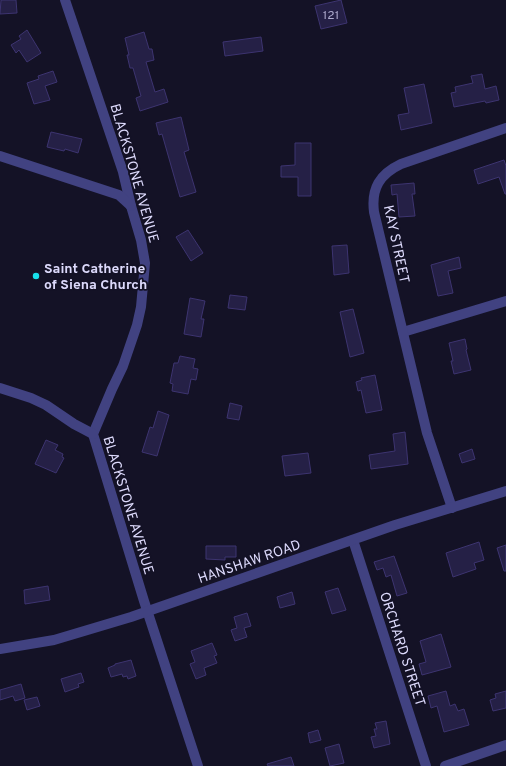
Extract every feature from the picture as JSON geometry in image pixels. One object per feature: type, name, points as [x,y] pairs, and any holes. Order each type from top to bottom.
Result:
[{"type":"street","name":"BLACKSTONE AVENUE","points":[[65,0],[123,172],[141,240],[144,263],[137,325],[123,366],[93,434],[147,612],[198,766]]},
{"type":"street","name":"KAY STREET","points":[[452,508],[427,433],[374,212],[374,195],[378,183],[386,172],[401,164],[506,128]]},
{"type":"street","points":[[0,156],[118,195],[131,206]]},
{"type":"street","points":[[403,332],[506,301]]},
{"type":"street","points":[[0,388],[31,398],[46,405],[74,424],[93,434]]},
{"type":"street","name":"HANSHAW ROAD","points":[[0,649],[54,640],[90,630],[147,612],[353,540],[506,491]]},
{"type":"street","name":"ORCHARD STREET","points":[[353,540],[426,766]]},
{"type":"street","points":[[445,766],[506,745]]},
{"type":"building","points":[[1,0],[16,0],[17,13],[0,14]]},
{"type":"building","points":[[341,0],[347,23],[321,29],[315,6]]},
{"type":"building","points":[[27,30],[41,53],[27,62],[19,50],[16,53],[11,45],[21,39],[19,36]]},
{"type":"building","points":[[144,32],[149,49],[152,49],[154,60],[146,62],[155,92],[164,89],[168,102],[140,111],[136,98],[141,96],[133,68],[130,68],[125,38]]},
{"type":"building","points":[[261,37],[263,51],[225,56],[223,42]]},
{"type":"building","points":[[53,71],[57,82],[45,86],[50,100],[34,104],[27,83],[39,79],[38,76]]},
{"type":"building","points":[[482,74],[485,89],[496,86],[499,100],[454,107],[451,93],[456,92],[455,87],[473,83],[471,76]]},
{"type":"building","points":[[424,84],[432,123],[401,130],[398,115],[409,113],[404,88]]},
{"type":"building","points":[[181,117],[189,150],[184,152],[196,192],[180,197],[162,134],[159,135],[156,123]]},
{"type":"building","points":[[51,132],[82,139],[78,153],[65,149],[64,151],[47,147]]},
{"type":"building","points":[[295,143],[311,143],[311,196],[298,196],[298,177],[281,177],[281,166],[295,165]]},
{"type":"building","points":[[504,160],[506,166],[506,194],[499,177],[478,184],[474,170]]},
{"type":"building","points":[[414,183],[415,194],[412,194],[415,216],[399,217],[397,194],[392,195],[391,185]]},
{"type":"building","points":[[188,230],[203,253],[191,261],[176,237]]},
{"type":"building","points":[[347,245],[349,273],[334,275],[332,246]]},
{"type":"building","points":[[459,257],[461,268],[448,271],[453,293],[438,296],[431,265]]},
{"type":"building","points":[[230,295],[247,297],[245,310],[228,308]]},
{"type":"building","points":[[190,298],[205,301],[201,319],[204,319],[201,337],[184,334]]},
{"type":"building","points":[[353,309],[364,353],[350,357],[340,312]]},
{"type":"building","points":[[465,339],[471,370],[454,374],[449,343]]},
{"type":"building","points":[[180,356],[195,359],[193,368],[198,369],[196,380],[191,379],[188,394],[172,391],[173,384],[170,383],[174,363],[178,363]]},
{"type":"building","points":[[375,375],[382,410],[366,413],[361,390],[358,391],[356,382],[362,380],[361,378]]},
{"type":"building","points":[[230,403],[242,406],[239,420],[227,418]]},
{"type":"building","points":[[158,411],[169,415],[157,456],[142,452],[150,427],[153,428]]},
{"type":"building","points":[[405,432],[408,464],[371,469],[369,455],[395,451],[393,434]]},
{"type":"building","points":[[46,440],[58,445],[55,450],[63,454],[62,457],[64,458],[56,473],[35,464]]},
{"type":"building","points":[[472,449],[475,459],[462,463],[459,454]]},
{"type":"building","points":[[308,453],[311,473],[285,476],[282,456]]},
{"type":"building","points":[[479,542],[484,560],[474,563],[476,569],[453,577],[446,553]]},
{"type":"building","points":[[506,545],[506,571],[504,571],[497,548]]},
{"type":"building","points":[[206,546],[236,546],[236,557],[225,557],[225,560],[206,559]]},
{"type":"building","points":[[394,556],[407,593],[397,596],[391,575],[386,577],[383,568],[377,570],[374,562]]},
{"type":"building","points":[[48,586],[50,600],[25,604],[24,590]]},
{"type":"building","points":[[338,588],[346,610],[332,614],[325,592]]},
{"type":"building","points":[[292,592],[295,604],[280,608],[277,597]]},
{"type":"building","points":[[247,613],[251,626],[244,628],[247,637],[235,641],[231,630],[237,628],[234,617]]},
{"type":"building","points":[[441,634],[451,667],[422,675],[419,664],[426,662],[420,641]]},
{"type":"building","points":[[212,643],[217,655],[214,656],[217,663],[204,668],[206,675],[196,679],[190,664],[195,662],[191,651]]},
{"type":"building","points":[[131,660],[136,676],[128,679],[127,676],[123,677],[122,674],[111,677],[108,668],[115,664]]},
{"type":"building","points":[[81,673],[84,682],[78,684],[79,687],[65,692],[61,679]]},
{"type":"building","points":[[21,684],[25,698],[15,701],[13,696],[0,700],[0,690]]},
{"type":"building","points":[[446,691],[450,706],[455,704],[458,711],[464,709],[469,725],[444,732],[437,706],[431,708],[428,696]]},
{"type":"building","points":[[506,691],[506,708],[493,711],[490,700],[496,698],[495,694]]},
{"type":"building","points":[[37,697],[40,706],[27,710],[24,700]]},
{"type":"building","points":[[386,721],[390,744],[374,748],[371,737],[376,736],[374,729],[377,729],[375,723]]},
{"type":"building","points":[[318,730],[321,740],[310,743],[308,733]]},
{"type":"building","points":[[339,744],[344,763],[330,766],[325,748]]},
{"type":"building","points":[[291,757],[294,766],[268,766],[267,764]]},
{"type":"place","name":"Saint Catherine of Siena Church","points":[[36,276]]}]
